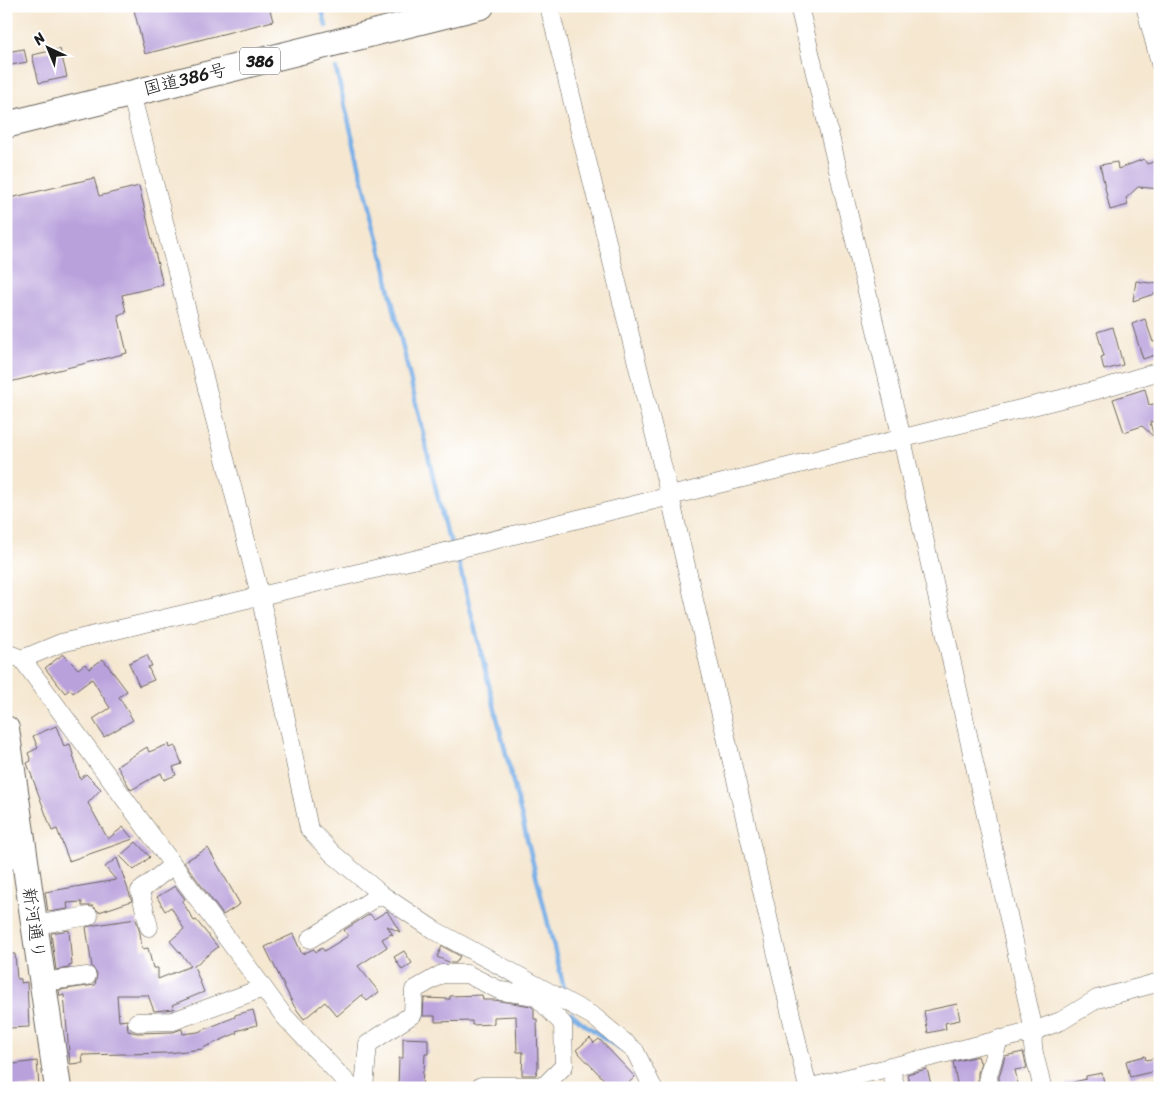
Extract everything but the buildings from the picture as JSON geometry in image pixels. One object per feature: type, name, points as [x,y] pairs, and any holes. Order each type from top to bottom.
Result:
[{"type":"highway","name":"国道386号","points":[[6,125],[481,6]]},
{"type":"highway","name":"新河通り","points":[[6,729],[16,858],[35,925],[58,1088]]},
{"type":"street","points":[[549,6],[670,497],[808,1088],[999,1038],[1034,1031],[1062,1021],[1097,999],[1160,982]]},
{"type":"street","points":[[799,6],[902,439],[1034,1031],[1031,1041],[1041,1075],[1042,1088]]},
{"type":"street","points":[[1145,6],[1160,63]]},
{"type":"street","points":[[131,93],[260,595],[309,829],[333,854],[381,894],[434,930],[593,1016],[635,1050],[653,1088]]},
{"type":"street","points":[[352,1088],[284,1016],[14,656],[61,643],[414,560],[670,497],[1097,390],[1160,371]]},
{"type":"street","points":[[148,927],[140,891],[173,866]]},
{"type":"street","points":[[310,939],[381,894]]},
{"type":"street","points":[[35,925],[89,916]]},
{"type":"street","points":[[364,1088],[368,1044],[413,1014],[414,990],[442,974],[467,974],[501,991],[536,996],[563,1024],[564,1066],[544,1087],[482,1086],[481,1088]]},
{"type":"street","points":[[43,982],[87,976]]},
{"type":"street","points":[[138,1022],[172,1021],[263,988]]},
{"type":"street","points":[[989,1088],[988,1076],[999,1038]]},
{"type":"street","points":[[890,1066],[896,1088]]},
{"type":"waterway","points":[[321,6],[326,26]]},
{"type":"waterway","points":[[336,69],[386,269],[446,532],[453,545]]},
{"type":"waterway","points":[[456,552],[566,996]]},
{"type":"waterway","points":[[571,1013],[621,1050]]}]
